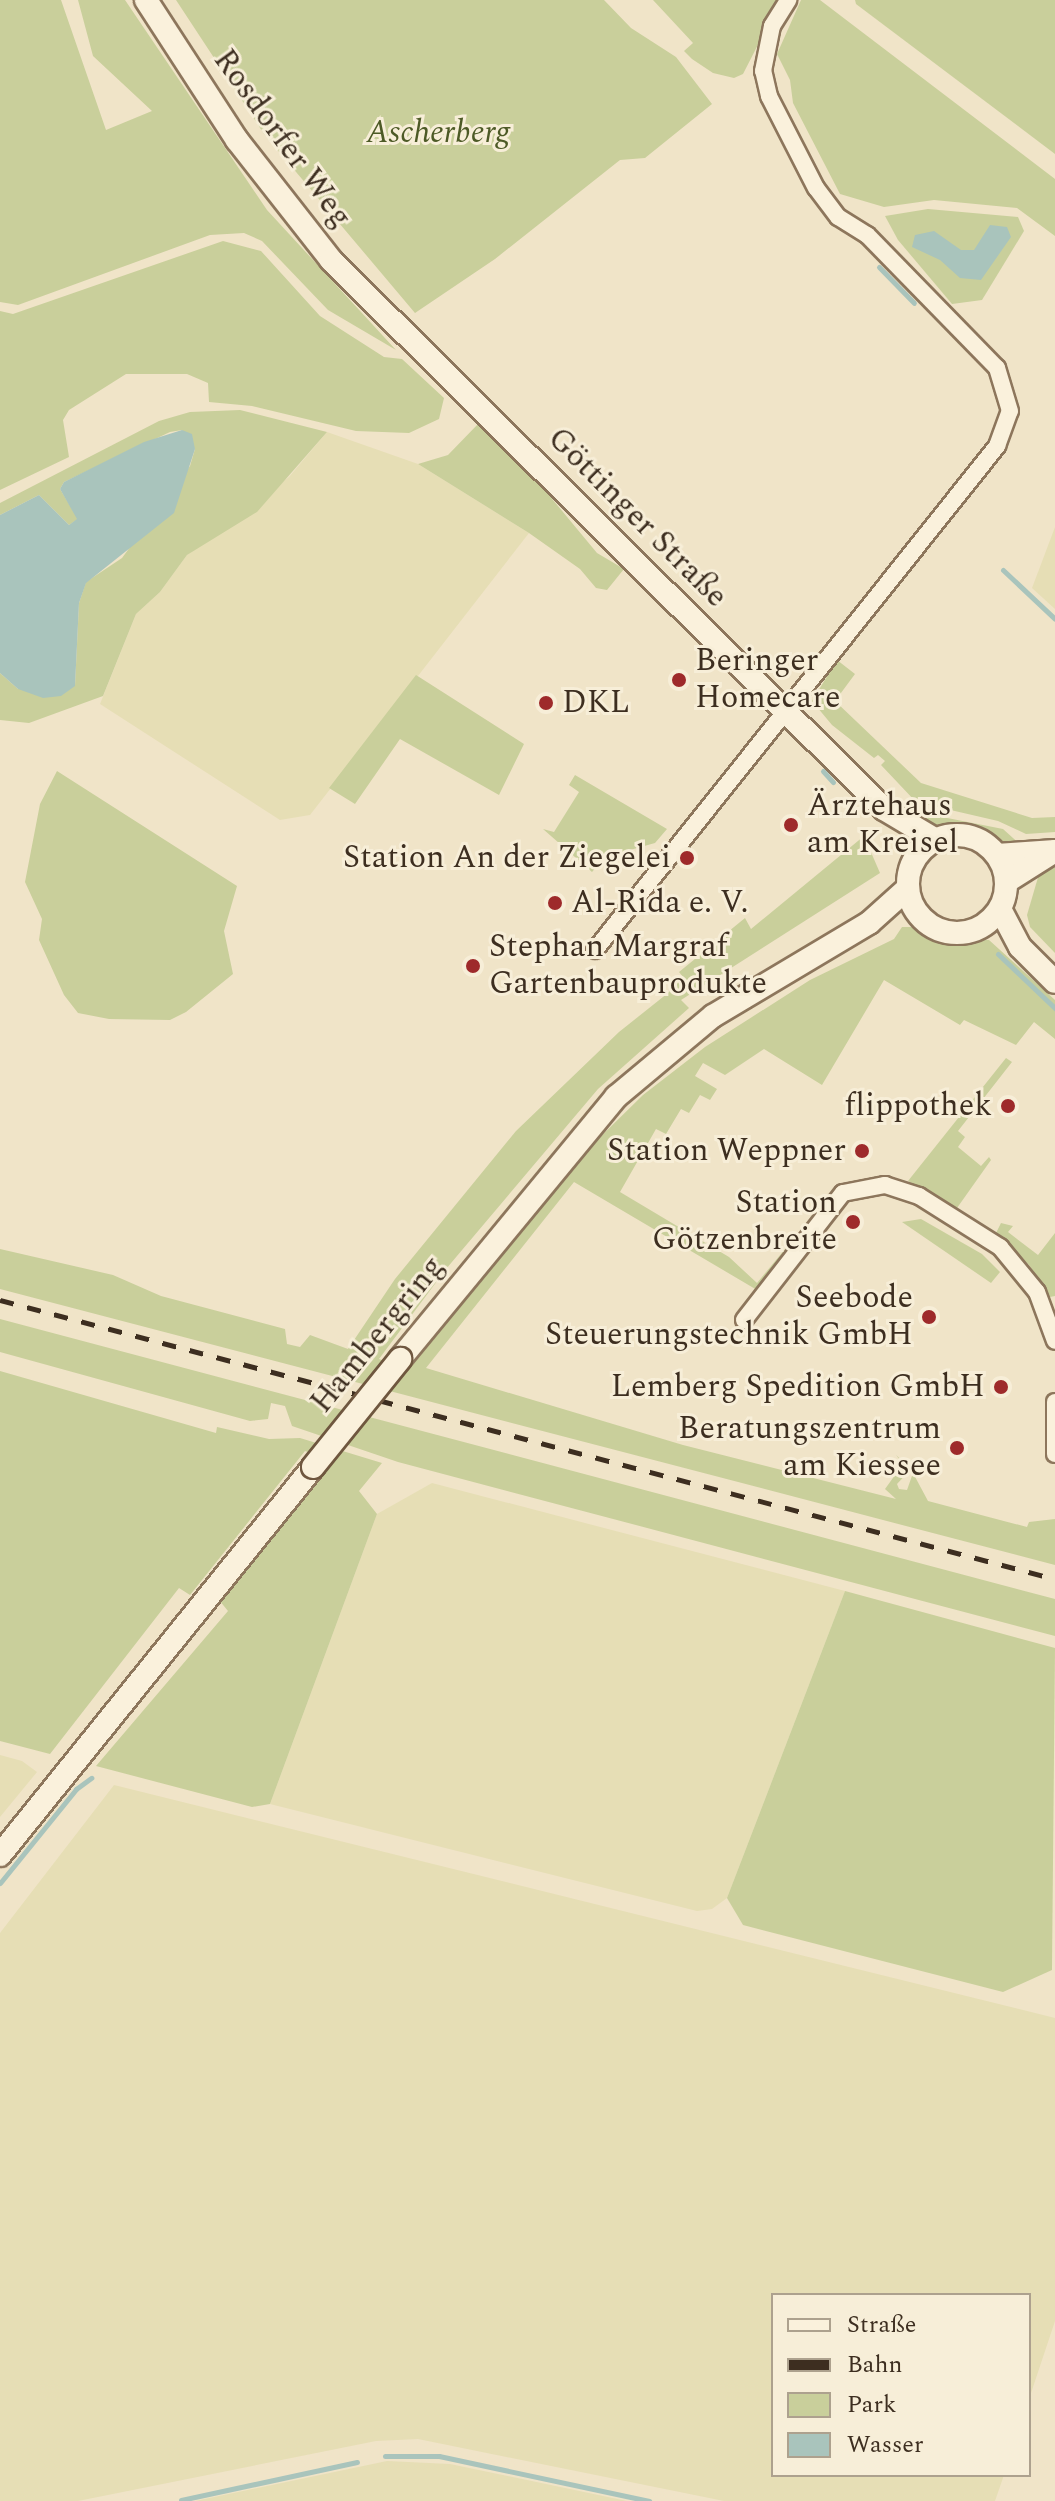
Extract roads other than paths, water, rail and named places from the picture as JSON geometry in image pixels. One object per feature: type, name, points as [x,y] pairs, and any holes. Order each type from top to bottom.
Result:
[{"type":"main road","name":"Rosdorfer Weg","points":[[146,0],[261,173],[378,308]]},
{"type":"main road","name":"Göttinger Straße","points":[[378,308],[884,809],[936,840]]},
{"type":"main road","name":"Göttinger Straße","points":[[884,809],[914,859]]},
{"type":"main road","points":[[974,838],[997,855],[1006,882],[1000,909],[979,928],[951,933],[919,916],[908,888],[914,859],[936,840],[974,838]]},
{"type":"main road","points":[[997,855],[1055,851]]},
{"type":"main road","points":[[1006,882],[1055,851]]},
{"type":"main road","name":"Hambergring","points":[[0,1855],[616,1097],[713,1016],[869,923],[908,888]]},
{"type":"main road","points":[[1000,909],[1020,947],[1055,982]]},
{"type":"main road","name":"Hambergring","points":[[869,923],[919,916]]},
{"type":"main road","points":[[979,928],[1020,947]]},
{"type":"street","points":[[595,950],[997,446],[1010,411],[997,368],[867,235],[838,217],[810,177],[769,96],[763,71],[772,26],[788,0]]},
{"type":"street","points":[[744,1320],[843,1193],[877,1184],[919,1196],[1000,1247],[1037,1292],[1055,1341]]},
{"type":"street","points":[[1055,1402],[1055,1454]]},
{"type":"water","points":[[990,225],[1007,227],[1011,237],[981,280],[960,278],[940,260],[912,247],[915,235],[934,231],[961,250],[974,250]]},
{"type":"water","points":[[182,430],[192,434],[195,449],[174,513],[86,583],[79,603],[75,686],[61,696],[43,698],[18,689],[0,673],[0,515],[39,495],[69,525],[77,519],[60,489],[64,482],[144,442]]},
{"type":"waterway","points":[[879,267],[914,303]]},
{"type":"waterway","points":[[1003,570],[1055,619]]},
{"type":"waterway","points":[[823,771],[833,782]]},
{"type":"waterway","points":[[998,954],[1055,1008]]},
{"type":"waterway","points":[[0,1883],[76,1789],[91,1778]]},
{"type":"waterway","points":[[385,2456],[439,2456],[649,2501]]},
{"type":"waterway","points":[[181,2500],[357,2462]]},
{"type":"railway","points":[[0,1300],[1055,1579]]},
{"type":"place","name":"Beringer Homecare","points":[[679,680]]},
{"type":"place","name":"DKL","points":[[546,703]]},
{"type":"place","name":"Ärztehaus am Kreisel","points":[[791,825]]},
{"type":"place","name":"Station An der Ziegelei","points":[[687,858]]},
{"type":"place","name":"Al-Rida e. V.","points":[[555,903]]},
{"type":"place","name":"Stephan Margraf Gartenbauprodukte","points":[[473,966]]},
{"type":"place","name":"flippothek","points":[[1008,1106]]},
{"type":"place","name":"Station Weppner","points":[[862,1151]]},
{"type":"place","name":"Station Götzenbreite","points":[[853,1222]]},
{"type":"place","name":"Seebode Steuerungstechnik GmbH","points":[[929,1317]]},
{"type":"place","name":"Lemberg Spedition GmbH","points":[[1001,1387]]},
{"type":"place","name":"Beratungszentrum am Kiessee","points":[[957,1448]]},
{"type":"park label","name":"Ascherberg","points":[[438,133]]}]
